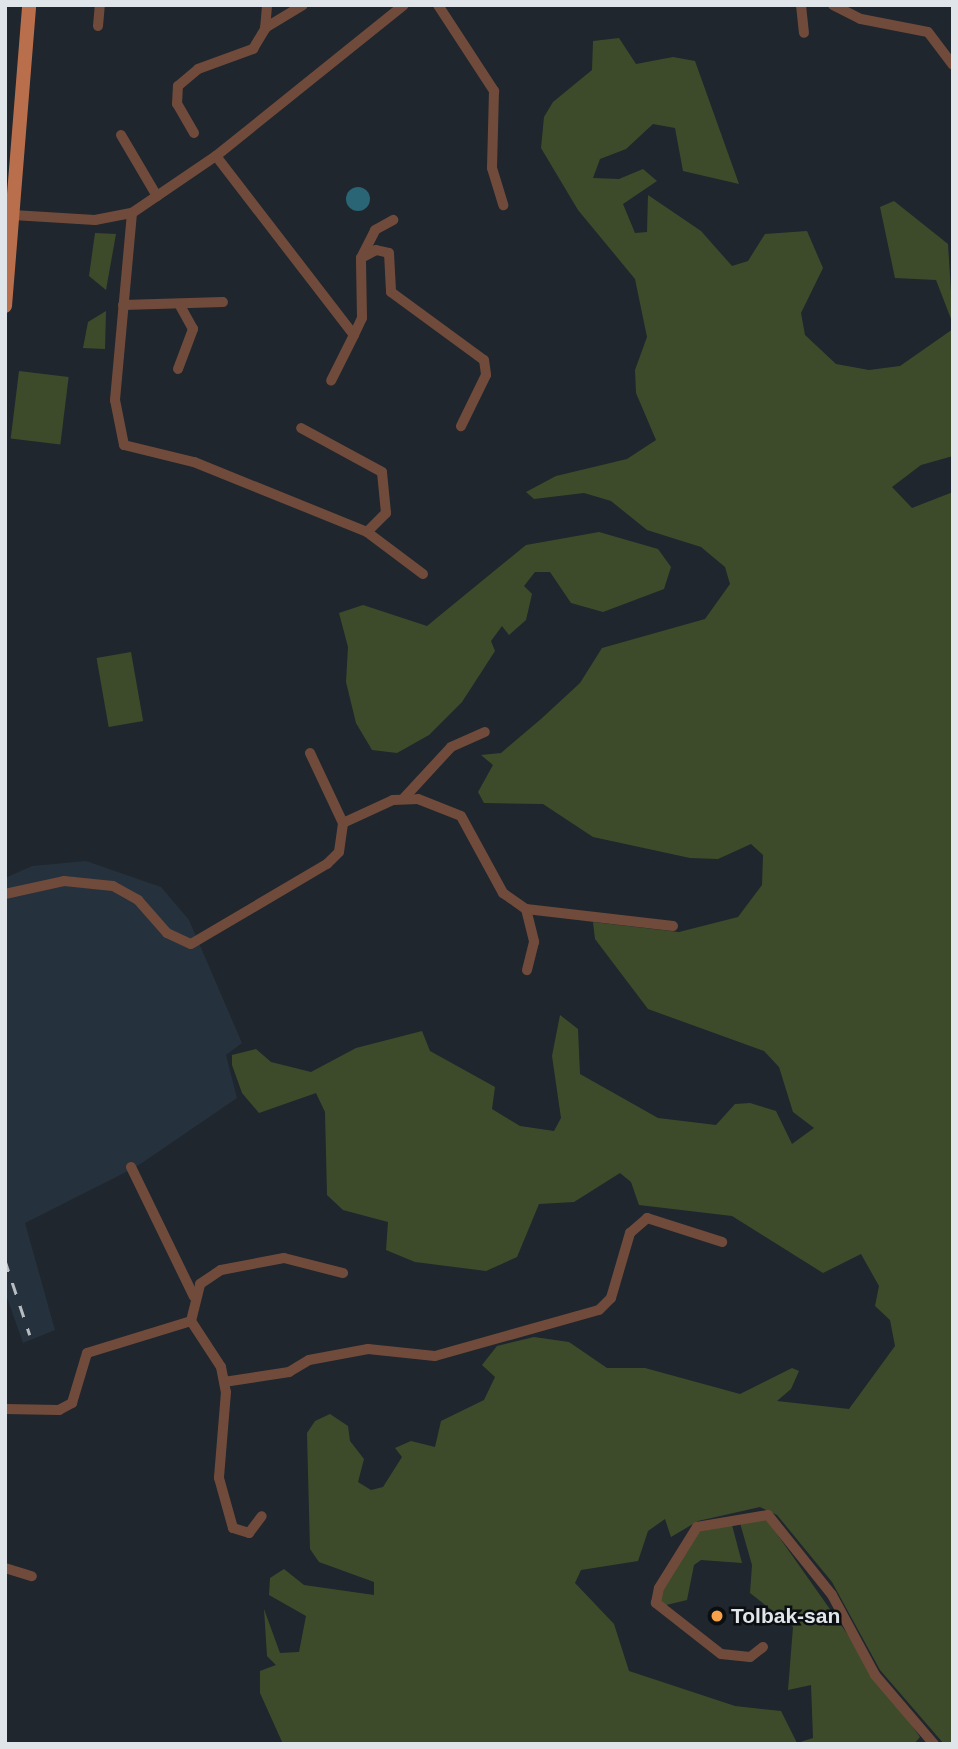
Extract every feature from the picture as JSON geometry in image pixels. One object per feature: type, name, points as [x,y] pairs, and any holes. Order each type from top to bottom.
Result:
[{"type":"main road","points":[[5,306],[29,5]]},
{"type":"street","points":[[98,26],[100,5]]},
{"type":"street","points":[[194,133],[177,104],[182,81],[253,49],[265,28],[267,5]]},
{"type":"street","points":[[265,28],[303,5]]},
{"type":"street","points":[[13,215],[95,220],[132,213],[216,156],[404,5]]},
{"type":"street","points":[[438,5],[495,91],[492,168],[503,205]]},
{"type":"street","points":[[801,5],[804,33]]},
{"type":"street","points":[[833,5],[861,19],[928,32],[953,65]]},
{"type":"street","points":[[121,135],[157,196]]},
{"type":"street","points":[[216,156],[354,335]]},
{"type":"street","points":[[132,213],[115,400],[124,444],[194,462],[367,532],[423,574]]},
{"type":"street","points":[[331,382],[362,318],[361,258],[375,230],[393,220]]},
{"type":"street","points":[[361,258],[376,250],[389,253],[391,292],[484,360],[486,374],[461,426]]},
{"type":"street","points":[[123,305],[180,306],[223,302]]},
{"type":"street","points":[[178,369],[193,329],[180,306]]},
{"type":"street","points":[[301,428],[382,472],[386,513],[367,532]]},
{"type":"street","points":[[343,823],[404,798],[451,747],[485,732]]},
{"type":"street","points":[[5,894],[64,881],[113,886],[138,900],[167,933],[191,944],[204,939],[335,857],[343,823],[310,753]]},
{"type":"street","points":[[404,798],[461,816],[503,893],[526,909],[673,926]]},
{"type":"street","points":[[526,909],[534,942],[527,970]]},
{"type":"street","points":[[131,1167],[194,1297]]},
{"type":"street","points":[[224,1382],[289,1372],[309,1360],[368,1349],[435,1356],[599,1310],[611,1298],[630,1233],[646,1218],[722,1242]]},
{"type":"street","points":[[262,1516],[249,1534],[233,1528],[219,1478],[224,1382],[191,1321],[194,1297],[209,1275],[284,1258],[343,1273]]},
{"type":"street","points":[[5,1409],[59,1410],[72,1402],[87,1353],[191,1321]]},
{"type":"street","points":[[763,1647],[750,1657],[721,1654],[656,1603],[659,1588],[697,1527],[768,1515],[832,1595],[875,1675],[934,1744]]},
{"type":"street","points":[[5,1568],[32,1576]]},
{"type":"shaded area","points":[[86,861],[161,887],[189,920],[242,1043],[226,1055],[237,1098],[136,1167],[25,1223],[55,1330],[23,1343],[5,1292],[5,878],[32,866]]},
{"type":"green space","points":[[619,38],[636,64],[673,57],[695,61],[739,184],[683,171],[675,128],[653,124],[626,149],[600,159],[593,178],[619,179],[643,169],[657,181],[623,204],[635,233],[647,232],[648,195],[701,231],[732,266],[748,261],[765,234],[807,231],[823,268],[801,313],[805,335],[836,364],[869,370],[900,366],[953,329],[953,456],[921,465],[892,487],[912,508],[953,492],[953,1744],[944,1744],[880,1670],[832,1582],[777,1515],[760,1507],[698,1521],[671,1537],[665,1519],[648,1531],[638,1561],[581,1570],[575,1583],[614,1624],[629,1671],[735,1706],[781,1711],[797,1743],[813,1738],[811,1685],[788,1690],[793,1627],[750,1593],[752,1565],[740,1523],[765,1517],[920,1737],[914,1744],[283,1744],[260,1693],[260,1671],[276,1665],[267,1656],[264,1609],[280,1653],[299,1652],[306,1616],[269,1595],[270,1578],[284,1569],[304,1585],[374,1595],[374,1582],[319,1562],[310,1549],[307,1433],[315,1421],[330,1414],[348,1426],[350,1441],[364,1459],[358,1482],[371,1490],[383,1487],[402,1457],[395,1448],[411,1441],[435,1447],[441,1421],[484,1400],[495,1377],[482,1365],[497,1346],[534,1337],[569,1342],[607,1368],[645,1368],[740,1394],[792,1368],[799,1371],[791,1389],[777,1401],[849,1409],[895,1346],[890,1320],[875,1306],[879,1286],[861,1254],[823,1273],[732,1216],[639,1205],[631,1182],[620,1173],[574,1202],[539,1204],[517,1257],[486,1271],[415,1262],[386,1250],[388,1222],[343,1210],[327,1195],[325,1112],[316,1093],[259,1113],[242,1093],[232,1065],[232,1055],[256,1049],[271,1062],[311,1072],[356,1048],[422,1031],[430,1051],[495,1087],[492,1109],[520,1126],[554,1131],[561,1118],[552,1056],[560,1015],[578,1029],[580,1074],[658,1118],[716,1125],[735,1104],[750,1103],[776,1111],[792,1144],[814,1128],[793,1112],[779,1067],[764,1051],[648,1009],[595,939],[593,922],[679,932],[738,917],[762,885],[763,855],[751,844],[718,859],[690,858],[593,837],[543,804],[484,803],[478,792],[493,765],[481,755],[501,753],[541,719],[580,683],[602,648],[705,619],[730,584],[725,567],[701,547],[647,530],[611,501],[584,493],[534,499],[526,492],[556,476],[627,459],[656,440],[636,393],[635,370],[647,337],[635,279],[578,210],[541,148],[544,117],[553,102],[592,70],[593,41]]},
{"type":"green space","points":[[894,201],[948,244],[953,324],[936,280],[895,278],[880,207]]},
{"type":"green space","points":[[95,233],[116,234],[106,290],[89,276]]},
{"type":"green space","points":[[106,311],[105,349],[83,348],[88,322]]},
{"type":"green space","points":[[19,371],[69,377],[60,445],[11,438]]},
{"type":"green space","points":[[599,532],[658,549],[671,567],[664,589],[603,612],[571,603],[550,572],[535,572],[524,586],[532,594],[526,620],[509,635],[502,626],[491,641],[495,651],[462,702],[429,735],[397,753],[372,750],[356,723],[346,682],[348,647],[339,613],[363,605],[427,626],[526,545]]},
{"type":"green space","points":[[131,652],[143,721],[109,727],[97,658]]},
{"type":"green space","points":[[732,1525],[742,1563],[701,1560],[694,1565],[687,1600],[662,1606],[659,1593],[698,1532]]},
{"type":"water","points":[[358,187],[366,191],[370,199],[366,207],[358,211],[350,207],[346,199],[350,191]]},
{"type":"railway","points":[[5,1260],[30,1335]]},
{"type":"place","name":"Tolbak-san","points":[[717,1616]]}]
